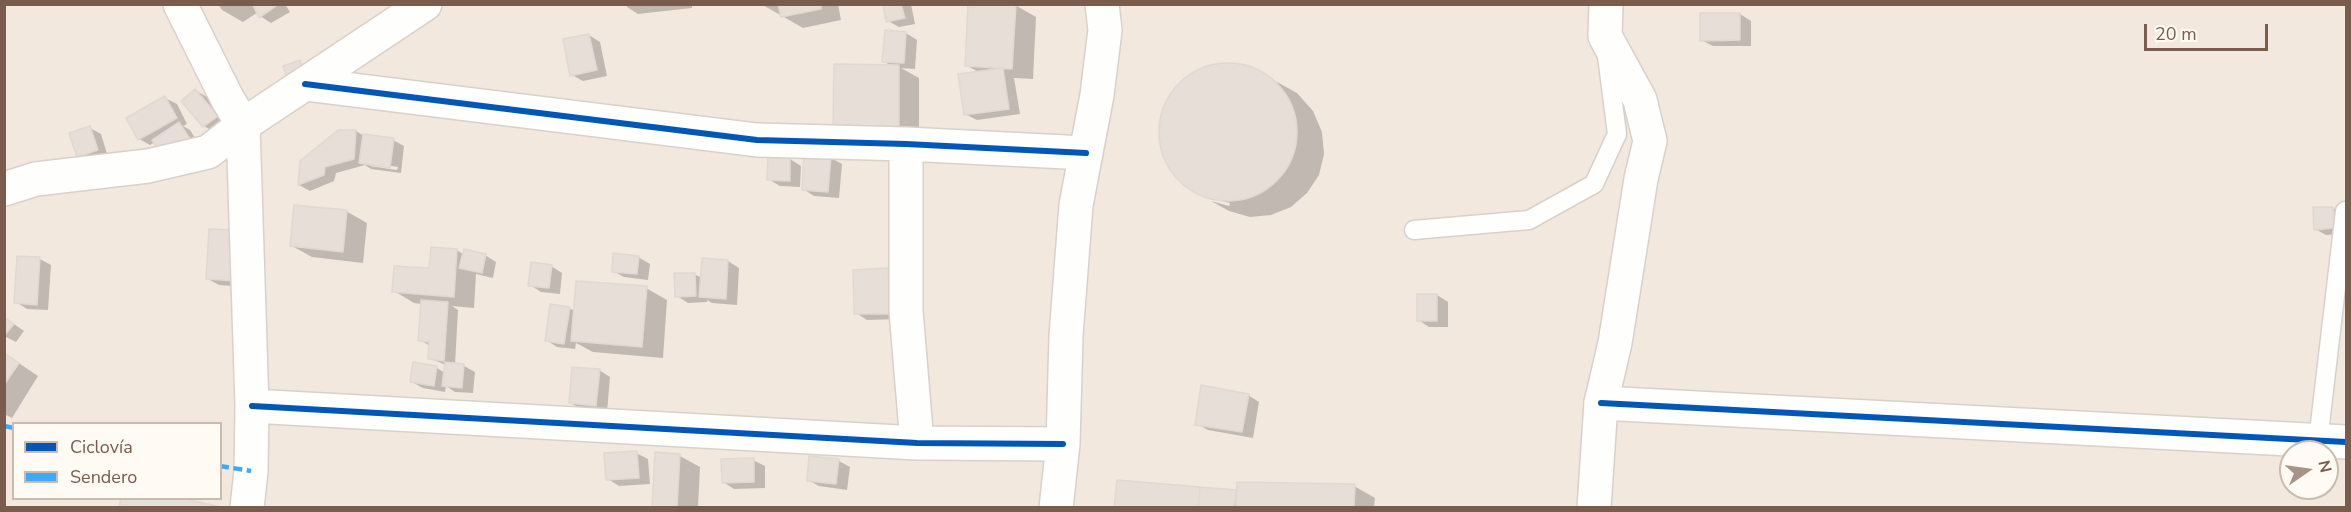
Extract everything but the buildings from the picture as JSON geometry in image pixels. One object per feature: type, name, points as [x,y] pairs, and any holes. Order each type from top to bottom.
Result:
[{"type":"street","points":[[180,4],[243,125],[252,406],[251,471],[247,507]]},
{"type":"street","points":[[4,189],[36,179],[148,166],[208,152],[243,125],[425,4]]},
{"type":"street","points":[[1056,507],[1063,444],[1066,336],[1076,205],[1097,95],[1105,30],[1102,4]]},
{"type":"street","points":[[1594,507],[1601,403],[1615,343],[1641,179],[1650,141],[1640,100],[1605,20]]},
{"type":"street","points":[[305,84],[757,140],[906,144],[1086,153]]},
{"type":"street","points":[[906,144],[906,311],[917,444]]},
{"type":"street","points":[[1601,403],[2295,440]]},
{"type":"street","points":[[252,406],[917,444],[1063,444]]},
{"type":"lane","points":[[1414,230],[1529,220],[1594,184],[1617,134],[1605,20]]},
{"type":"lane","points":[[2332,440],[2345,211]]},
{"type":"shaded area","points":[[4,5],[2346,5],[2346,507],[5,507]]},
{"type":"marked path","points":[[4,426],[12,428]]},
{"type":"marked path","points":[[222,466],[251,471]]},
{"type":"cycle path","points":[[305,84],[757,140],[906,144],[1086,153]]},
{"type":"cycle path","points":[[1601,403],[2346,442]]},
{"type":"cycle path","points":[[252,406],[917,443],[1063,444]]}]
